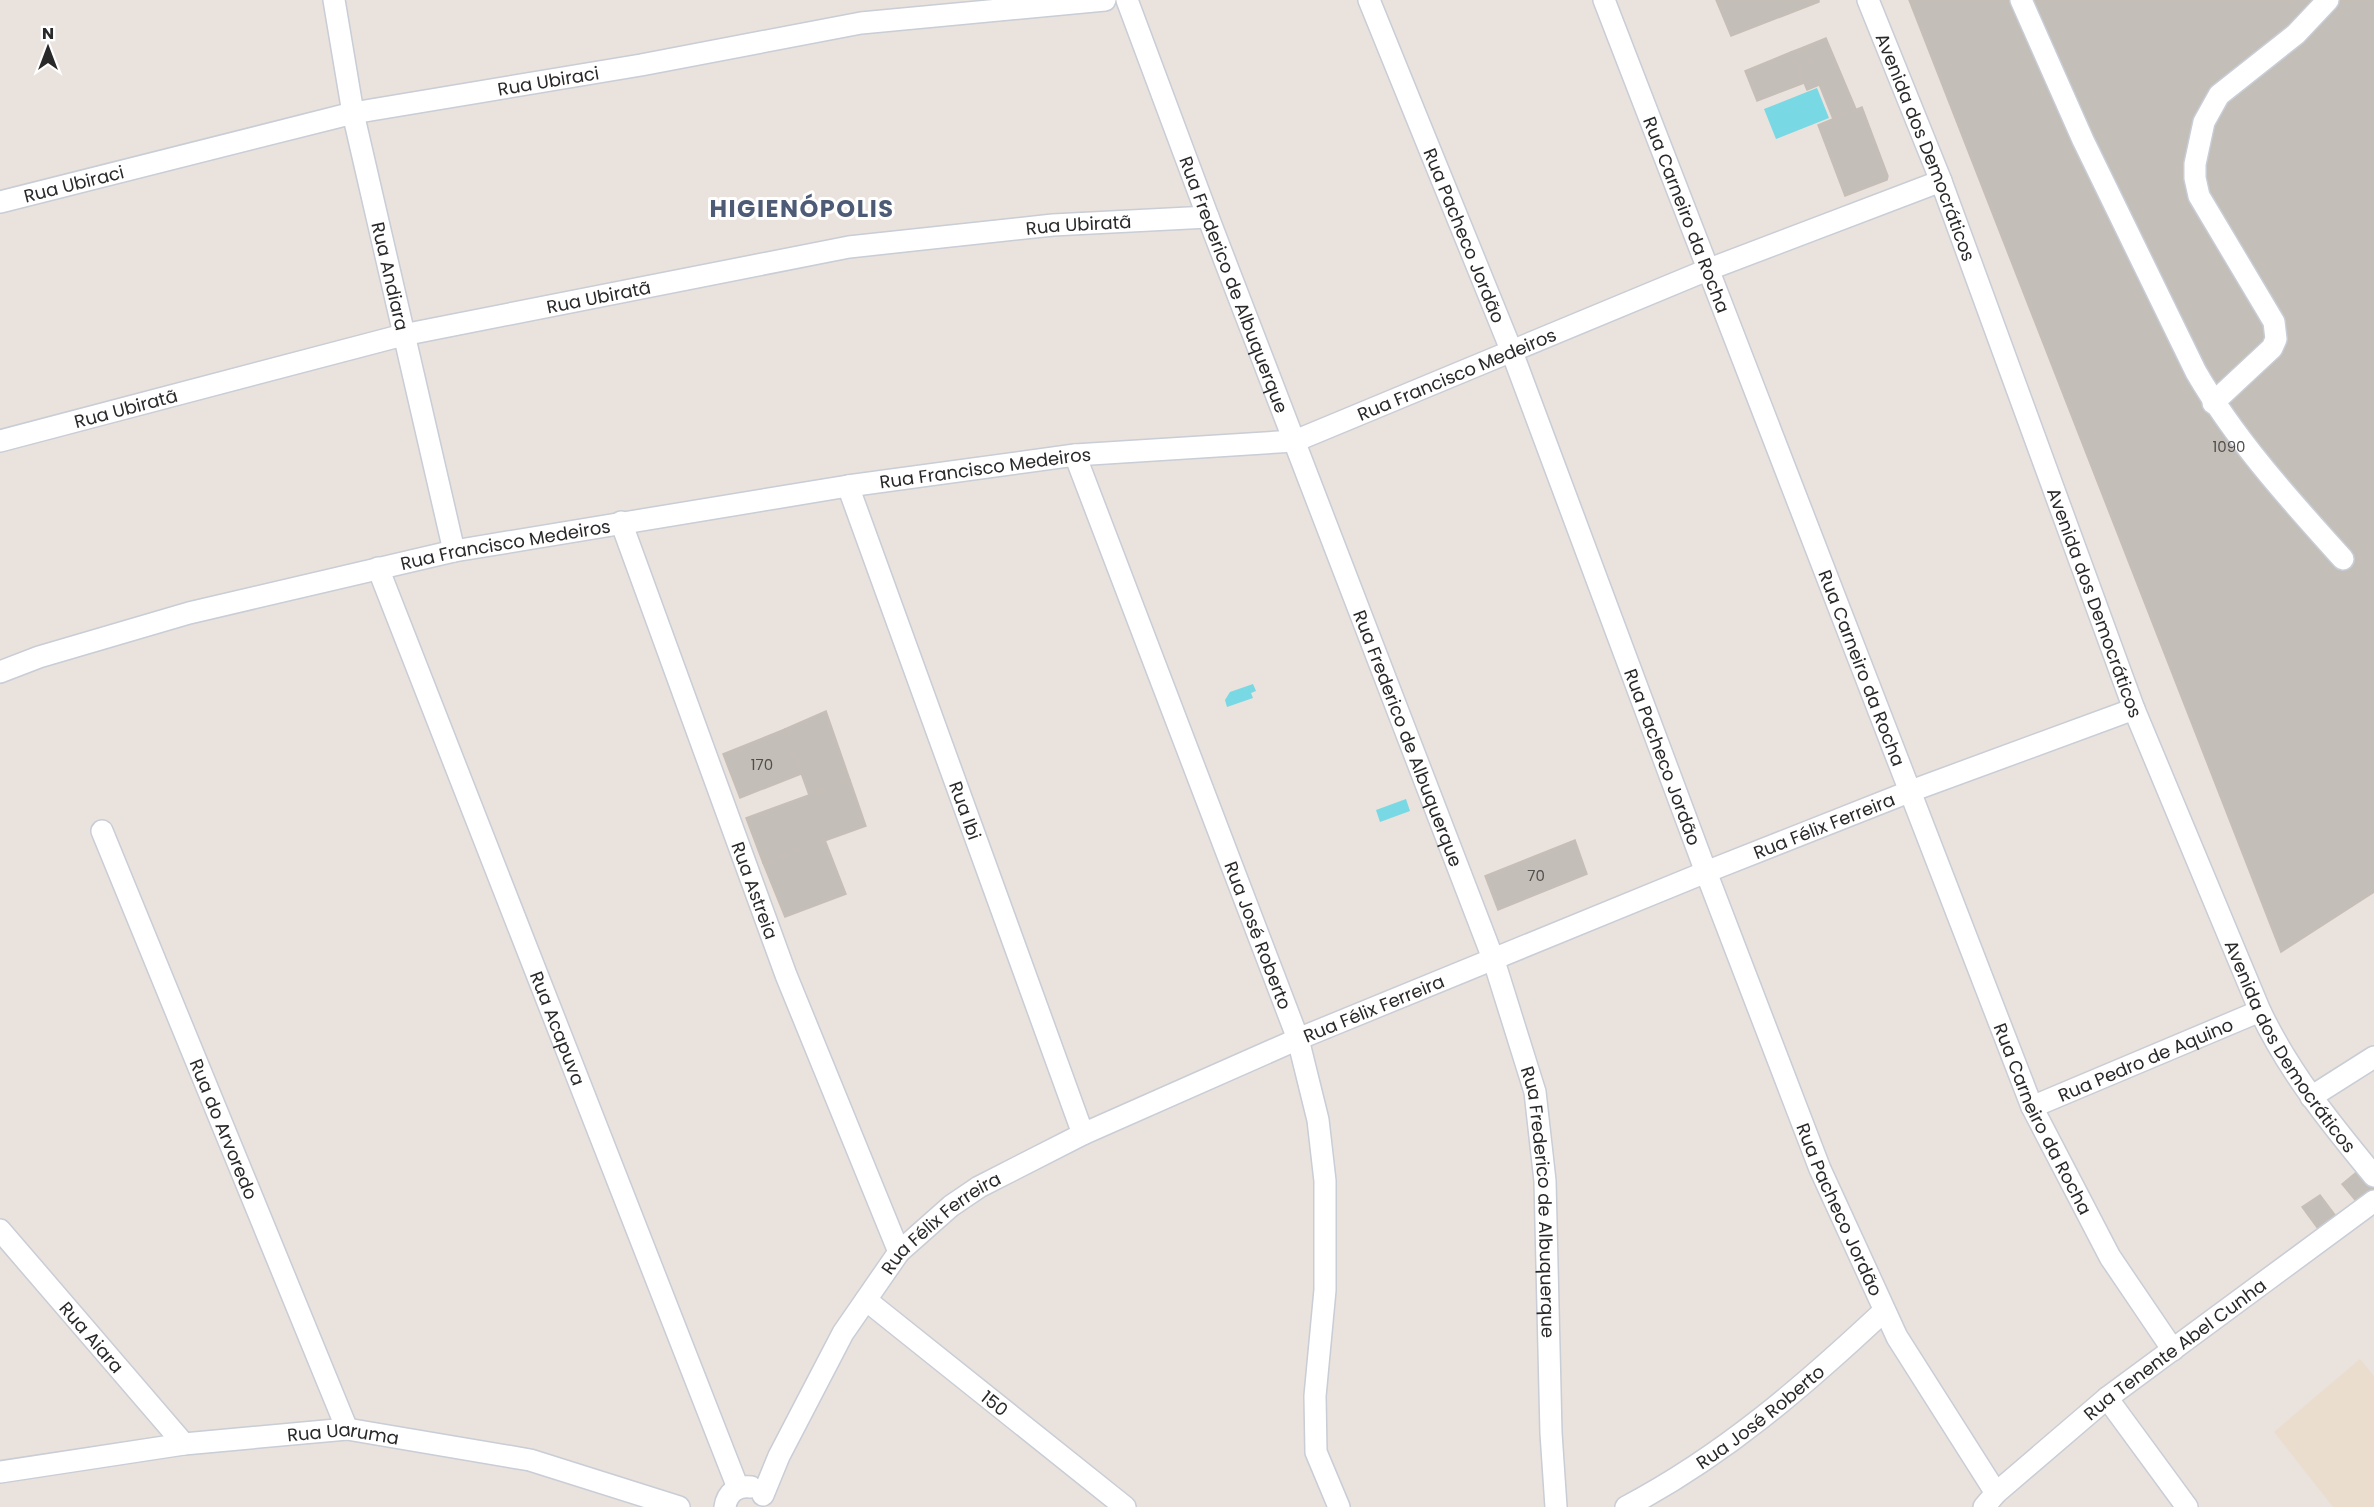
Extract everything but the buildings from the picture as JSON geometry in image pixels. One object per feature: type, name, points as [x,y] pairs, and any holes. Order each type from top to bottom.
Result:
[{"type":"street","name":"Rua Andiara","points":[[334,0],[353,113],[454,551]]},
{"type":"street","name":"Rua Ubiraci","points":[[0,202],[353,113],[640,65],[861,23],[1105,0]]},
{"type":"street","name":"Rua Frederico de Albuquerque","points":[[1127,0],[1494,961],[1535,1092],[1545,1181],[1551,1422],[1556,1507]]},
{"type":"street","name":"Rua Pacheco Jordão","points":[[1369,0],[1512,352],[1706,872],[1820,1169],[1884,1311],[1990,1500]]},
{"type":"street","name":"Rua Carneiro da Rocha","points":[[1604,0],[2031,1107],[2110,1257],[2173,1350]]},
{"type":"street","name":"Avenida dos Democráticos","points":[[1868,0],[1941,181],[2134,709],[2260,1011],[2272,1038],[2311,1097],[2373,1173]]},
{"type":"street","points":[[2021,0],[2083,140],[2196,372],[2213,402],[2264,470],[2343,559]]},
{"type":"street","points":[[2213,402],[2272,348],[2276,331],[2274,322],[2199,196],[2195,164],[2205,122],[2219,95],[2296,34],[2328,0]]},
{"type":"street","name":"Rua Francisco Medeiros","points":[[0,672],[39,657],[189,613],[454,551],[848,486],[1075,455],[1295,441],[1707,270],[1941,181]]},
{"type":"street","name":"Rua Ubiratã","points":[[0,441],[404,335],[849,248],[1053,225],[1208,217]]},
{"type":"street","name":"Rua José Roberto","points":[[1075,455],[1298,1039],[1318,1120],[1324,1181],[1325,1290],[1315,1396],[1314,1433],[1316,1452],[1339,1507]]},
{"type":"street","name":"Rua Ibi","points":[[848,486],[1083,1134]]},
{"type":"street","name":"Rua Astreia","points":[[621,522],[786,975],[899,1252]]},
{"type":"street","name":"Rua Acapuva","points":[[378,568],[738,1488]]},
{"type":"street","name":"Rua Félix Ferreira","points":[[765,1501],[779,1456],[843,1333],[899,1252],[951,1206],[979,1187],[1083,1134],[1298,1039],[1911,791],[2134,709]]},
{"type":"street","name":"Rua do Arvoredo","points":[[102,831],[347,1429]]},
{"type":"street","name":"Rua Pedro de Aquino","points":[[2031,1107],[2260,1011]]},
{"type":"street","points":[[2311,1097],[2374,1057]]},
{"type":"street","name":"Rua Tenente Abel Cunha","points":[[1990,1500],[2107,1398],[2374,1201]]},
{"type":"street","name":"Rua Aiara","points":[[0,1230],[184,1444]]},
{"type":"street","name":"150","points":[[866,1300],[1125,1507]]},
{"type":"street","name":"Rua José Roberto","points":[[1626,1507],[1651,1494],[1738,1437],[1821,1370],[1884,1311]]},
{"type":"street","points":[[2107,1398],[2187,1507]]},
{"type":"street","name":"Rua Uaruma","points":[[0,1472],[184,1444],[347,1429],[530,1460],[679,1507]]},
{"type":"street","points":[[725,1507],[729,1495],[744,1486],[753,1488],[765,1501]]},
{"type":"shaded area","points":[[2360,1359],[2374,1376],[2374,1507],[2333,1507],[2274,1432]]},
{"type":"water","points":[[1817,88],[1829,118],[1776,139],[1764,109]]},
{"type":"water","points":[[1253,684],[1256,691],[1251,693],[1253,698],[1227,707],[1225,700],[1230,692]]},
{"type":"water","points":[[1406,799],[1410,811],[1380,822],[1376,810]]},
{"type":"district","name":"HIGIENÓPOLIS","points":[[802,208]]}]
